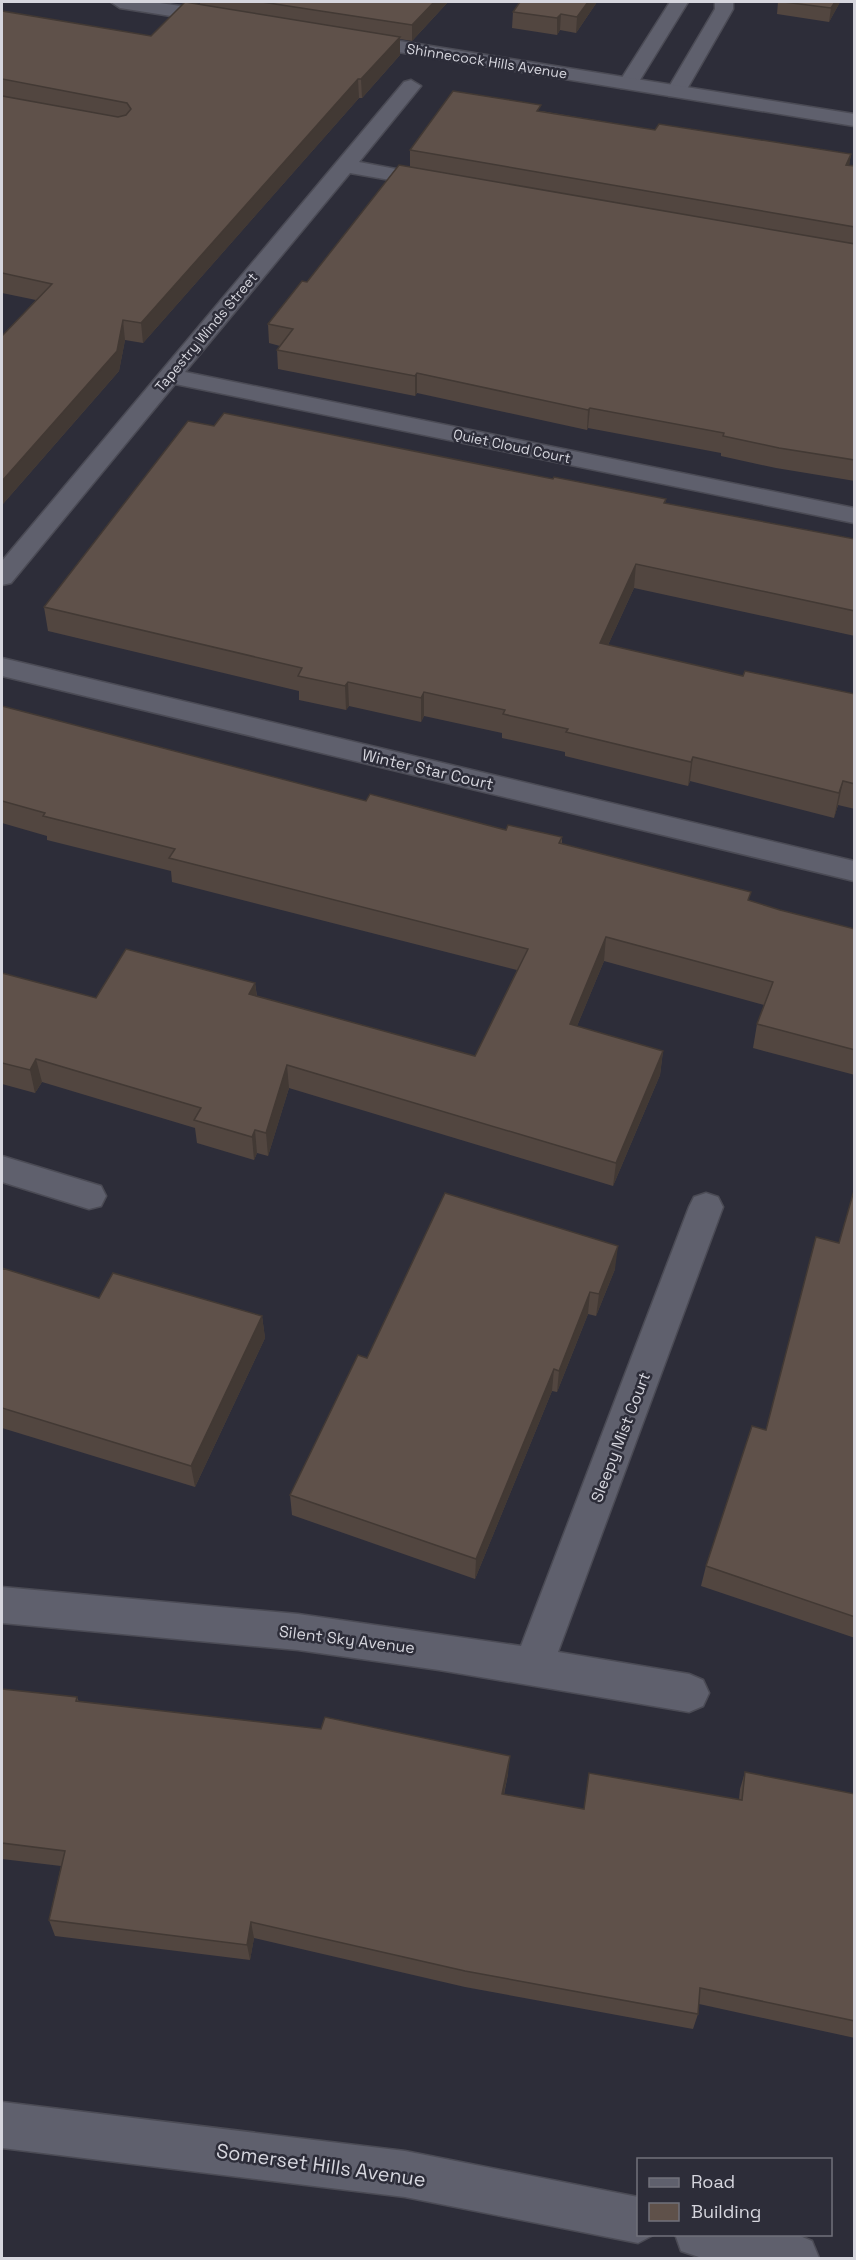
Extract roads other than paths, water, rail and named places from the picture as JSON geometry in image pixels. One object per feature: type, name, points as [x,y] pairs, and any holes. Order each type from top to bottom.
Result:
[{"type":"street","points":[[120,2],[238,21]]},
{"type":"street","points":[[628,84],[680,2]]},
{"type":"street","points":[[676,92],[724,9],[724,2]]},
{"type":"street","name":"Shinnecock Hills Avenue","points":[[333,36],[855,120]]},
{"type":"street","name":"Tapestry Winds Street","points":[[2,577],[411,86]]},
{"type":"street","points":[[345,166],[461,186]]},
{"type":"street","name":"Quiet Cloud Court","points":[[170,376],[855,516]]},
{"type":"street","name":"Winter Star Court","points":[[2,667],[855,871]]},
{"type":"street","points":[[2,1169],[89,1196]]},
{"type":"street","name":"Sleepy Mist Court","points":[[533,1666],[706,1207]]},
{"type":"street","name":"Silent Sky Avenue","points":[[2,1605],[298,1632],[533,1666],[689,1693]]},
{"type":"street","name":"Somerset Hills Avenue","points":[[2,2125],[405,2174],[637,2220]]},
{"type":"street","points":[[702,2236],[795,2259]]}]
